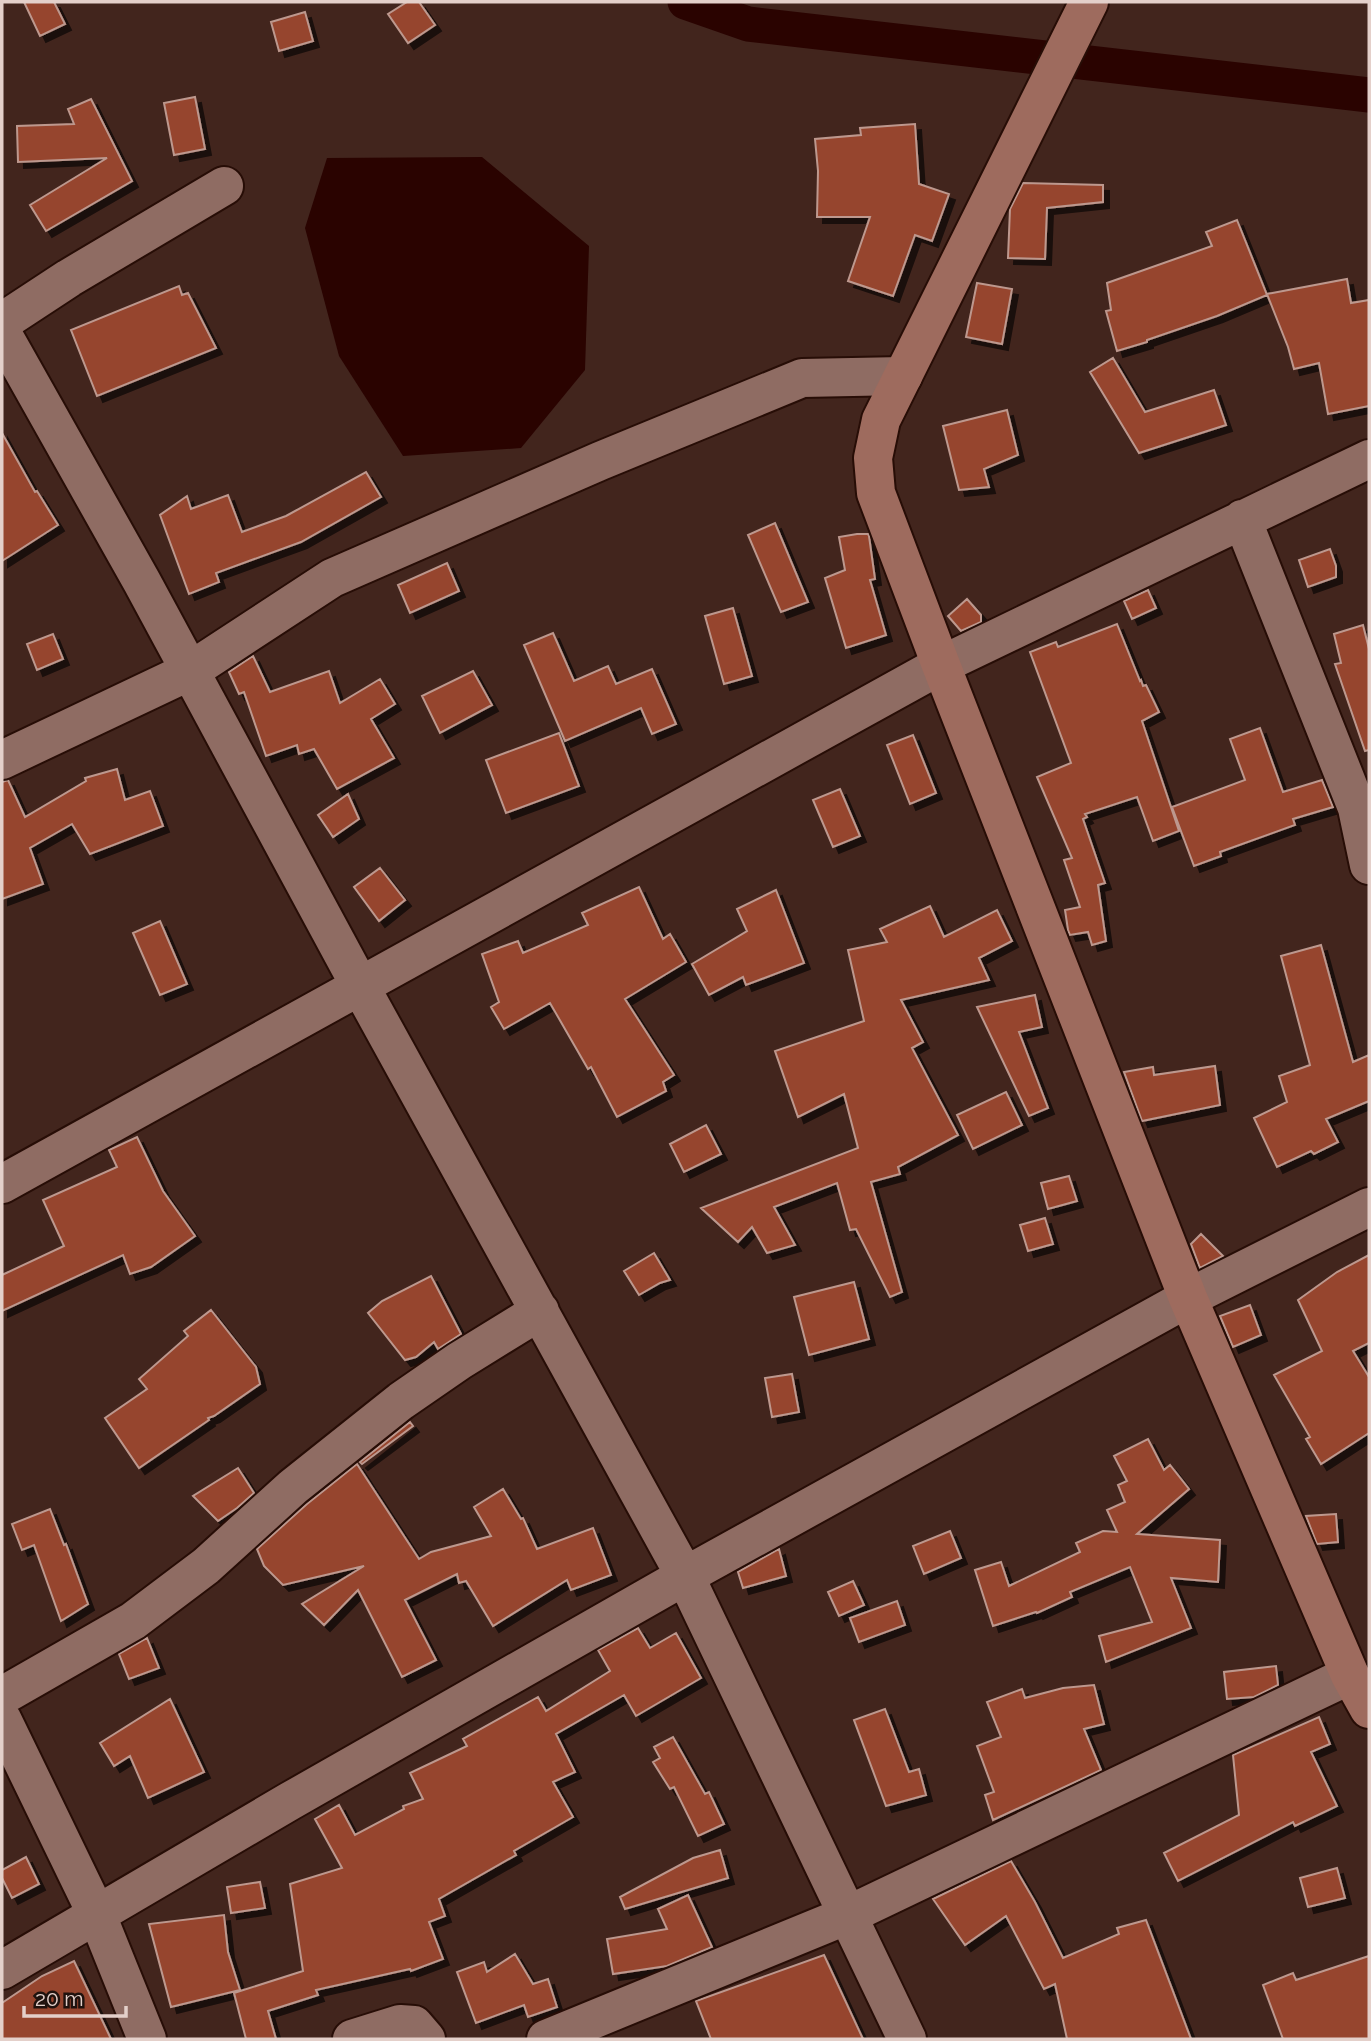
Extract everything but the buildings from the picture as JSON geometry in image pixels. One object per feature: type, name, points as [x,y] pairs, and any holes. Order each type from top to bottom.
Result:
[{"type":"street","points":[[1088,2],[880,420],[873,458],[876,493],[1188,1298],[1350,1675],[1369,1709]]},
{"type":"street","points":[[2,322],[69,278],[224,186]]},
{"type":"street","points":[[2,333],[685,1576],[907,2039]]},
{"type":"street","points":[[2,760],[190,671],[332,578],[600,461],[802,378],[903,376]]},
{"type":"street","points":[[2,1184],[941,665],[1369,458]]},
{"type":"street","points":[[1242,519],[1357,808],[1369,865]]},
{"type":"street","points":[[2,1970],[290,1801],[685,1576],[1188,1298],[1369,1207]]},
{"type":"street","points":[[2,1696],[133,1621],[206,1566],[293,1488],[401,1401],[540,1311]]},
{"type":"street","points":[[546,2039],[848,1915],[1350,1675]]},
{"type":"street","points":[[2,1719],[97,1915],[147,2039]]},
{"type":"street","points":[[352,2039],[400,2024],[414,2025],[426,2039]]},
{"type":"shaded area","points":[[482,157],[589,246],[585,370],[521,448],[403,456],[339,356],[305,228],[327,158]]},
{"type":"waterway","points":[[685,2],[748,24],[1369,95]]}]
